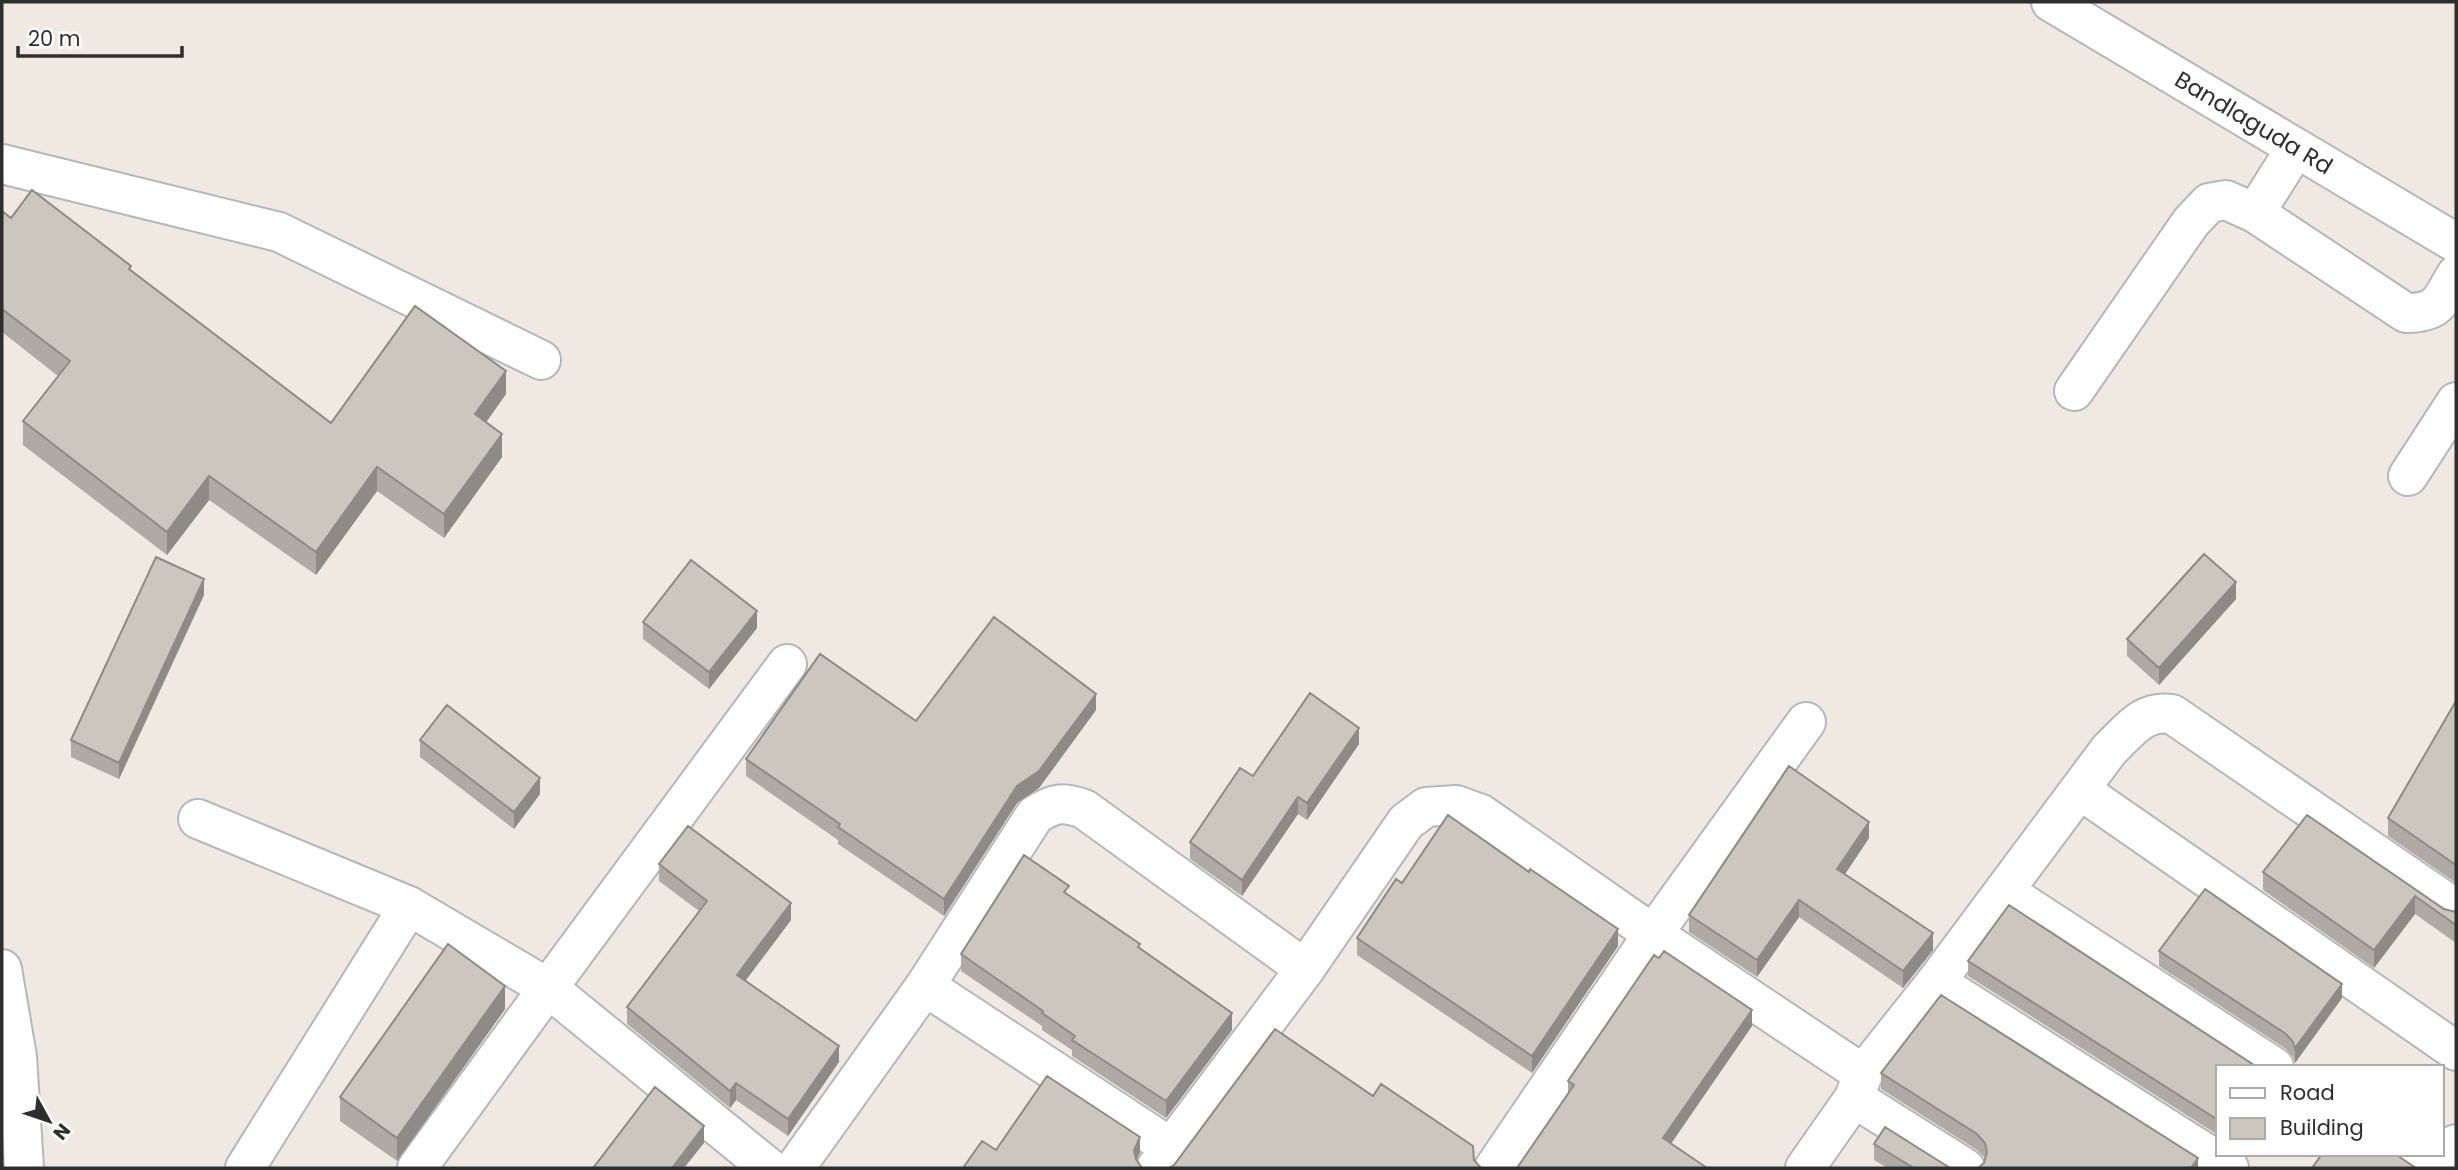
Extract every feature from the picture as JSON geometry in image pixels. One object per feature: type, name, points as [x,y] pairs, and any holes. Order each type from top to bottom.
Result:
[{"type":"street","name":"Bandlaguda Rd","points":[[2051,2],[2456,243]]},
{"type":"street","points":[[2255,213],[2296,148]]},
{"type":"street","points":[[2,164],[279,232],[541,360]]},
{"type":"street","points":[[2074,391],[2191,222],[2209,203],[2226,200],[2255,213],[2406,313],[2420,313],[2438,306],[2456,275]]},
{"type":"street","points":[[2408,476],[2456,402]]},
{"type":"street","points":[[417,1168],[787,664]]},
{"type":"street","points":[[1805,1168],[1859,1086],[2109,750],[2142,718],[2158,712],[2172,714],[2456,909]]},
{"type":"street","points":[[1494,1168],[1653,934],[1806,722]]},
{"type":"street","points":[[2080,790],[2456,1051]]},
{"type":"street","points":[[795,1168],[925,986],[1035,815],[1050,805],[1068,803],[1084,809],[1305,969]]},
{"type":"street","points":[[925,986],[1163,1158],[1305,969],[1406,822],[1426,807],[1456,805],[1481,814],[1653,934],[1965,1168]]},
{"type":"street","points":[[198,819],[409,906],[548,988],[769,1168]]},
{"type":"street","points":[[2004,891],[2271,1065]]},
{"type":"street","points":[[245,1168],[409,906]]},
{"type":"street","points":[[2,969],[17,1057],[24,1168]]},
{"type":"street","points":[[1936,982],[2229,1168]]},
{"type":"street","points":[[2442,1168],[2456,1144]]},
{"type":"street","points":[[2412,1156],[2430,1168]]},
{"type":"building","points":[[32,190],[131,266],[129,269],[331,423],[415,306],[506,371],[475,414],[502,434],[444,514],[377,467],[316,552],[209,476],[167,532],[23,421],[70,361],[2,309],[2,211],[11,218]]},
{"type":"building","points":[[2204,554],[2236,582],[2159,668],[2127,639]]},
{"type":"building","points":[[156,557],[204,579],[119,763],[71,740]]},
{"type":"building","points":[[691,560],[757,611],[709,672],[643,622]]},
{"type":"building","points":[[994,617],[1096,694],[1039,771],[1017,786],[944,899],[838,827],[840,824],[746,759],[820,654],[916,721]]},
{"type":"building","points":[[1310,693],[1359,728],[1307,803],[1298,797],[1242,880],[1190,842],[1240,768],[1253,776]]},
{"type":"building","points":[[2456,701],[2456,865],[2388,818]]},
{"type":"building","points":[[447,705],[540,778],[514,812],[420,740]]},
{"type":"building","points":[[1789,766],[1869,822],[1837,869],[1933,933],[1903,971],[1799,900],[1757,960],[1689,915]]},
{"type":"building","points":[[1448,815],[1529,872],[1530,869],[1618,929],[1532,1056],[1357,938],[1396,879],[1402,883]]},
{"type":"building","points":[[2307,815],[2444,909],[2456,912],[2456,925],[2415,896],[2374,950],[2263,872]]},
{"type":"building","points":[[688,826],[791,903],[737,975],[839,1046],[788,1119],[736,1083],[730,1091],[627,1007],[707,901],[659,864]]},
{"type":"building","points":[[1024,855],[1069,886],[1064,892],[1140,944],[1138,947],[1232,1013],[1166,1101],[1072,1040],[1075,1036],[1042,1013],[1043,1011],[961,954]]},
{"type":"building","points":[[2205,889],[2342,984],[2295,1048],[2286,1034],[2159,951]]},
{"type":"building","points":[[2009,905],[2254,1065],[2216,1065],[2216,1119],[1968,961]]},
{"type":"building","points":[[448,944],[505,986],[397,1138],[340,1097]]},
{"type":"building","points":[[1664,951],[1752,1010],[1663,1138],[1707,1168],[1517,1168],[1574,1085],[1568,1081],[1654,955],[1659,958]]},
{"type":"building","points":[[1941,995],[2198,1158],[2191,1168],[1978,1168],[1984,1163],[1987,1152],[1985,1143],[1977,1134],[1881,1073]]},
{"type":"building","points":[[1275,1029],[1373,1096],[1381,1084],[1473,1146],[1474,1160],[1481,1168],[1169,1168],[1174,1165]]},
{"type":"building","points":[[1047,1076],[1140,1137],[1134,1150],[1142,1168],[963,1168],[982,1141],[996,1150]]},
{"type":"building","points":[[655,1087],[704,1126],[672,1168],[594,1167]]},
{"type":"building","points":[[1885,1127],[1950,1168],[1914,1168],[1874,1144]]},
{"type":"building","points":[[2321,1156],[2398,1156],[2416,1168],[2312,1168]]}]
